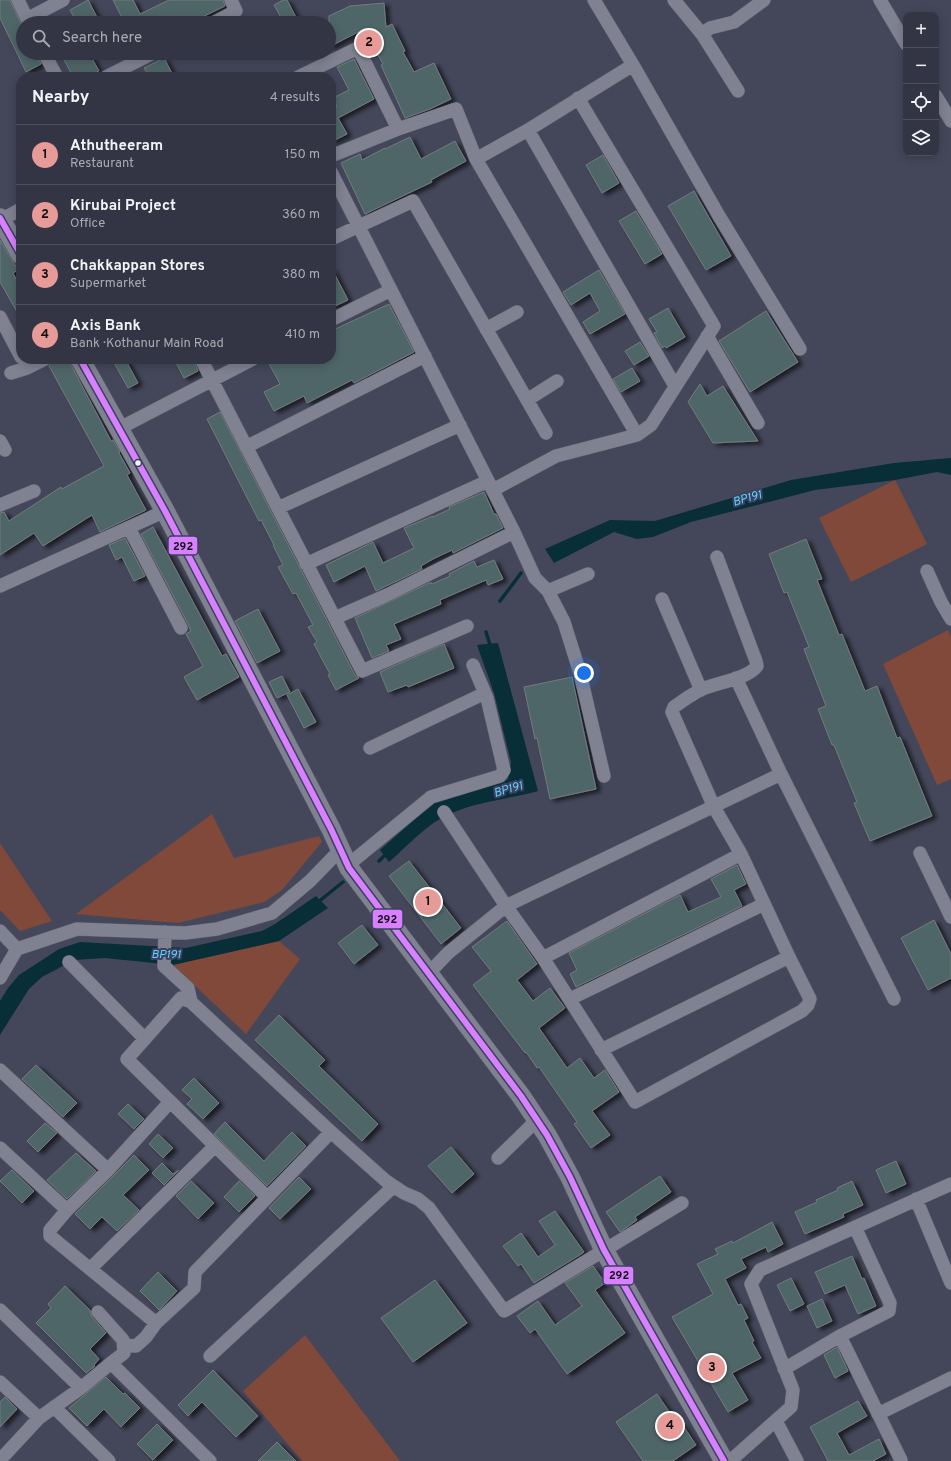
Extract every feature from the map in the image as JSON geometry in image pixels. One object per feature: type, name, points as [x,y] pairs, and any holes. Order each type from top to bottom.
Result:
[{"type":"main road","points":[[0,219],[16,246]]},
{"type":"main road","points":[[83,364],[165,511],[344,857],[363,887],[521,1096],[547,1135],[570,1177],[604,1250],[724,1461]]},
{"type":"street","points":[[18,0],[26,16]]},
{"type":"street","points":[[36,16],[63,0]]},
{"type":"street","points":[[226,16],[236,11],[231,0]]},
{"type":"street","points":[[594,0],[719,216],[800,349]]},
{"type":"street","points":[[674,0],[702,34],[738,91]]},
{"type":"street","points":[[702,34],[710,28],[734,22],[764,0]]},
{"type":"street","points":[[880,0],[903,39]]},
{"type":"street","points":[[336,59],[358,48],[398,129]]},
{"type":"street","points":[[48,60],[54,72]]},
{"type":"street","points":[[116,72],[140,60]]},
{"type":"street","points":[[308,72],[333,60]]},
{"type":"street","points":[[476,159],[528,130],[633,65]]},
{"type":"street","points":[[306,564],[491,486],[556,456],[637,435],[651,425],[714,326],[578,98]]},
{"type":"street","points":[[939,101],[951,121]]},
{"type":"street","points":[[336,154],[398,129],[456,109],[476,159],[637,435]]},
{"type":"street","points":[[528,130],[675,386]]},
{"type":"street","points":[[336,182],[491,486],[535,578],[548,591],[564,622],[575,659],[604,776]]},
{"type":"street","points":[[336,236],[413,201],[546,433]]},
{"type":"street","points":[[0,219],[16,211]]},
{"type":"street","points":[[336,318],[391,290]]},
{"type":"street","points":[[486,330],[517,312]]},
{"type":"street","points":[[0,317],[16,348]]},
{"type":"street","points":[[707,336],[758,423]]},
{"type":"street","points":[[246,447],[425,356]]},
{"type":"street","points":[[11,373],[20,364]]},
{"type":"street","points":[[204,364],[362,671],[467,626]]},
{"type":"street","points":[[120,428],[243,364]]},
{"type":"street","points":[[527,400],[556,381]]},
{"type":"street","points":[[278,508],[460,425]]},
{"type":"street","points":[[0,505],[34,491]]},
{"type":"street","points":[[0,586],[165,511]]},
{"type":"street","points":[[129,528],[181,628]]},
{"type":"street","points":[[335,618],[387,595],[514,532]]},
{"type":"street","points":[[444,812],[506,906],[543,958],[635,1102],[802,1011],[808,1005],[810,999],[788,957],[741,854],[714,807],[672,712],[674,707],[701,690],[736,678],[754,670],[757,666],[717,557]]},
{"type":"street","points":[[927,570],[941,602],[951,619]]},
{"type":"street","points":[[548,591],[588,574]]},
{"type":"street","points":[[662,599],[701,690]]},
{"type":"street","points":[[0,978],[17,949],[77,929],[165,935],[217,929],[272,913],[310,881],[431,797],[500,776],[504,770],[485,693],[473,665]]},
{"type":"street","points":[[736,678],[781,774],[894,999]]},
{"type":"street","points":[[370,748],[485,693]]},
{"type":"street","points":[[429,973],[448,953],[506,906],[781,774]]},
{"type":"street","points":[[920,853],[951,917]]},
{"type":"street","points":[[543,958],[741,854]]},
{"type":"street","points":[[570,999],[764,904]]},
{"type":"street","points":[[0,931],[17,949]]},
{"type":"street","points":[[165,935],[164,966],[188,988],[191,1002]]},
{"type":"street","points":[[601,1050],[788,957]]},
{"type":"street","points":[[69,962],[145,1039]]},
{"type":"street","points":[[267,1197],[126,1060],[181,998],[191,1002],[331,1132],[393,1187],[418,1199],[430,1208],[504,1311],[682,1202]]},
{"type":"street","points":[[0,1070],[108,1170]]},
{"type":"street","points":[[156,1324],[50,1236],[50,1230],[67,1210],[108,1170],[170,1102]]},
{"type":"street","points":[[498,1158],[537,1120]]},
{"type":"street","points":[[124,1345],[136,1346],[146,1337],[156,1324],[194,1288],[195,1272],[331,1132]]},
{"type":"street","points":[[90,1269],[215,1146]]},
{"type":"street","points":[[0,1148],[67,1210]]},
{"type":"street","points":[[730,1461],[792,1407],[793,1390],[751,1284],[760,1270],[951,1184]]},
{"type":"street","points":[[210,1356],[393,1187]]},
{"type":"street","points":[[916,1199],[951,1283]]},
{"type":"street","points":[[784,1369],[840,1336],[889,1311],[890,1303],[855,1226]]},
{"type":"street","points":[[0,1310],[81,1388]]},
{"type":"street","points":[[0,1460],[39,1418],[81,1388],[124,1352],[123,1340],[98,1312]]},
{"type":"street","points":[[840,1336],[900,1461]]},
{"type":"street","points":[[110,1363],[210,1461]]},
{"type":"street","points":[[878,1414],[951,1378]]},
{"type":"street","points":[[0,1382],[39,1418]]},
{"type":"street","points":[[54,1407],[109,1461]]},
{"type":"street","points":[[776,1421],[797,1461]]},
{"type":"shaded area","points":[[895,480],[927,544],[851,582],[819,518]]},
{"type":"shaded area","points":[[948,630],[951,637],[951,779],[937,785],[883,664]]},
{"type":"shaded area","points":[[212,814],[234,858],[319,836],[322,842],[282,890],[264,902],[178,923],[76,914]]},
{"type":"shaded area","points":[[0,843],[52,921],[20,931],[0,910]]},
{"type":"shaded area","points":[[279,941],[300,959],[246,1034],[173,965]]},
{"type":"shaded area","points":[[305,1335],[400,1461],[302,1461],[243,1391]]},
{"type":"water","points":[[951,458],[951,475],[937,472],[895,480],[815,490],[691,522],[653,537],[637,539],[614,532],[554,563],[545,549],[610,520],[655,521],[791,480],[894,463]]},
{"type":"water","points":[[498,643],[538,791],[462,809],[443,817],[426,828],[389,862],[380,850],[431,805],[439,800],[508,779],[511,762],[494,693],[477,645]]},
{"type":"water","points":[[316,896],[328,908],[279,941],[173,965],[105,958],[74,960],[42,977],[29,989],[0,1035],[0,1001],[8,988],[19,975],[59,949],[80,942],[186,948],[262,931]]},
{"type":"building","points":[[0,0],[10,0],[17,16],[16,16],[16,51],[0,18]]},
{"type":"building","points":[[88,0],[96,16],[73,16],[70,10]]},
{"type":"building","points":[[113,0],[133,0],[140,14],[169,0],[223,0],[225,6],[204,16],[121,16]]},
{"type":"building","points":[[283,0],[287,0],[295,16],[280,16],[274,5]]},
{"type":"building","points":[[384,3],[386,27],[392,24],[405,51],[403,52],[414,72],[434,63],[451,99],[430,109],[405,118],[381,65],[383,64],[364,29],[336,43],[336,16],[329,16],[350,6]]},
{"type":"building","points":[[354,59],[374,99],[338,118],[347,134],[336,140],[336,96],[349,90],[337,67]]},
{"type":"building","points":[[20,60],[39,60],[41,64],[26,72]]},
{"type":"building","points":[[64,60],[93,60],[99,71],[97,72],[70,72]]},
{"type":"building","points":[[160,60],[165,60],[171,72],[146,72],[144,68]]},
{"type":"building","points":[[410,137],[421,159],[455,141],[466,161],[431,180],[432,182],[365,214],[341,163],[360,154],[362,160]]},
{"type":"building","points":[[603,155],[619,183],[602,193],[586,165]]},
{"type":"building","points":[[694,191],[731,256],[706,270],[668,206]]},
{"type":"building","points":[[636,211],[662,254],[645,264],[619,221]]},
{"type":"building","points":[[0,240],[16,267],[16,271],[13,273],[16,279],[16,310],[0,282]]},
{"type":"building","points":[[599,270],[625,314],[590,334],[583,322],[600,311],[590,293],[571,305],[563,292]]},
{"type":"building","points":[[336,277],[348,300],[336,306]]},
{"type":"building","points":[[389,304],[414,352],[354,383],[352,380],[307,403],[304,396],[274,411],[264,392],[280,384],[269,364],[336,364],[336,329]]},
{"type":"building","points":[[668,308],[685,337],[666,348],[665,346],[662,348],[654,333],[657,332],[649,319]]},
{"type":"building","points":[[766,311],[798,362],[750,392],[719,341]]},
{"type":"building","points":[[640,342],[649,356],[634,365],[625,351]]},
{"type":"building","points":[[50,364],[71,364],[111,441],[113,440],[120,452],[119,453],[130,473],[127,475],[146,510],[100,532],[92,515],[43,546],[34,533],[0,555],[0,513],[4,512],[9,521],[61,487],[62,489],[104,466],[49,366]]},
{"type":"building","points":[[115,364],[128,364],[138,383],[128,388]]},
{"type":"building","points":[[177,364],[195,364],[198,371],[184,378]]},
{"type":"building","points":[[632,368],[640,381],[621,392],[613,379]]},
{"type":"building","points":[[700,384],[707,396],[723,386],[758,441],[713,443],[688,402]]},
{"type":"building","points":[[220,412],[355,675],[359,678],[336,690],[328,675],[330,674],[314,644],[317,642],[308,627],[313,625],[296,593],[293,594],[278,567],[283,565],[274,545],[261,520],[259,521],[207,419]]},
{"type":"building","points":[[484,492],[494,514],[496,514],[503,528],[453,553],[452,550],[433,559],[421,566],[422,569],[376,591],[365,566],[334,582],[326,565],[373,542],[383,563],[414,548],[404,528],[433,517],[450,509],[449,507]]},
{"type":"building","points":[[153,527],[222,656],[226,654],[239,677],[197,700],[184,677],[203,666],[186,634],[191,631],[188,624],[141,534]]},
{"type":"building","points":[[125,538],[145,576],[134,581],[122,557],[116,560],[109,545]]},
{"type":"building","points":[[806,539],[822,579],[817,580],[839,635],[842,634],[865,691],[877,686],[897,738],[900,737],[932,816],[870,841],[854,803],[857,802],[818,709],[826,706],[804,649],[809,647],[787,592],[784,593],[769,554]]},
{"type":"building","points":[[494,560],[503,579],[488,585],[486,580],[440,600],[441,604],[394,624],[401,639],[386,645],[389,651],[372,658],[355,618],[429,583],[432,584],[450,576],[449,574],[474,561],[477,567]]},
{"type":"building","points":[[258,609],[280,651],[257,663],[235,621]]},
{"type":"building","points":[[444,644],[454,668],[408,687],[407,685],[388,692],[380,672]]},
{"type":"building","points":[[282,676],[290,692],[277,698],[269,682]]},
{"type":"building","points":[[572,677],[596,789],[550,799],[524,687]]},
{"type":"building","points":[[298,689],[316,722],[304,728],[287,695]]},
{"type":"building","points":[[409,861],[461,928],[441,944],[389,876]]},
{"type":"building","points":[[737,865],[746,884],[734,890],[742,906],[576,987],[570,974],[577,970],[569,953],[680,895],[688,912],[721,897],[711,879]]},
{"type":"building","points":[[934,920],[951,954],[951,978],[928,990],[901,938]]},
{"type":"building","points":[[507,921],[537,964],[517,980],[533,1001],[550,988],[565,1008],[539,1028],[567,1068],[580,1058],[594,1078],[605,1070],[619,1092],[592,1111],[610,1135],[591,1148],[574,1124],[577,1122],[539,1067],[537,1068],[473,985],[491,971],[472,947]]},
{"type":"building","points":[[362,925],[378,945],[354,964],[338,943]]},
{"type":"building","points":[[279,1015],[325,1060],[319,1066],[378,1124],[362,1141],[255,1040]]},
{"type":"building","points":[[36,1065],[77,1103],[63,1117],[22,1079]]},
{"type":"building","points":[[194,1078],[219,1103],[203,1119],[187,1104],[192,1099],[182,1090]]},
{"type":"building","points":[[128,1104],[144,1119],[134,1129],[118,1114]]},
{"type":"building","points":[[225,1122],[264,1161],[292,1132],[306,1146],[267,1186],[214,1134]]},
{"type":"building","points":[[45,1123],[57,1133],[38,1152],[27,1141]]},
{"type":"building","points":[[158,1134],[173,1148],[163,1158],[149,1144]]},
{"type":"building","points":[[451,1147],[474,1174],[452,1193],[428,1166]]},
{"type":"building","points":[[76,1153],[96,1171],[67,1199],[47,1180]]},
{"type":"building","points":[[134,1155],[149,1170],[123,1195],[139,1210],[117,1231],[102,1217],[90,1229],[75,1214]]},
{"type":"building","points":[[896,1161],[906,1184],[886,1193],[876,1170]]},
{"type":"building","points":[[162,1163],[173,1174],[179,1170],[164,1185],[152,1173]]},
{"type":"building","points":[[12,1170],[34,1191],[22,1203],[0,1181]]},
{"type":"building","points":[[660,1176],[671,1192],[635,1217],[637,1220],[620,1232],[606,1212]]},
{"type":"building","points":[[299,1177],[311,1189],[280,1219],[269,1208]]},
{"type":"building","points":[[191,1181],[214,1203],[198,1219],[176,1196]]},
{"type":"building","points":[[239,1181],[255,1196],[239,1212],[224,1197]]},
{"type":"building","points":[[852,1181],[863,1205],[843,1214],[844,1217],[805,1234],[795,1212],[817,1202],[816,1200],[838,1190],[837,1188]]},
{"type":"building","points":[[555,1211],[584,1252],[534,1283],[521,1264],[518,1266],[503,1246],[521,1233],[538,1257],[555,1245],[539,1221]]},
{"type":"building","points":[[772,1222],[783,1244],[768,1252],[766,1247],[741,1259],[746,1268],[725,1279],[738,1305],[741,1304],[748,1318],[744,1320],[754,1341],[752,1342],[761,1358],[732,1373],[748,1400],[728,1412],[672,1317],[713,1294],[697,1264],[718,1254],[715,1249],[732,1241],[733,1243]]},
{"type":"building","points":[[852,1256],[862,1279],[864,1278],[876,1306],[858,1314],[845,1285],[825,1294],[815,1272]]},
{"type":"building","points":[[593,1266],[605,1283],[595,1290],[625,1333],[567,1374],[535,1329],[530,1333],[517,1316],[538,1301],[555,1325],[582,1306],[565,1283]]},
{"type":"building","points":[[158,1272],[177,1291],[159,1310],[140,1291]]},
{"type":"building","points":[[791,1278],[804,1304],[790,1311],[777,1285]]},
{"type":"building","points":[[435,1280],[467,1323],[413,1362],[381,1318]]},
{"type":"building","points":[[65,1286],[90,1310],[92,1317],[106,1333],[90,1349],[99,1359],[94,1365],[95,1366],[86,1373],[36,1323],[51,1308],[48,1304]]},
{"type":"building","points":[[822,1299],[832,1321],[817,1328],[807,1306]]},
{"type":"building","points":[[837,1347],[848,1371],[835,1378],[824,1355]]},
{"type":"building","points":[[213,1370],[258,1416],[236,1437],[202,1402],[188,1416],[178,1405]]},
{"type":"building","points":[[106,1377],[140,1408],[121,1427],[104,1409],[87,1426],[69,1408]]},
{"type":"building","points":[[657,1394],[679,1426],[682,1424],[696,1445],[673,1461],[643,1461],[616,1422]]},
{"type":"building","points":[[5,1397],[17,1409],[0,1427],[0,1402]]},
{"type":"building","points":[[858,1401],[867,1416],[837,1433],[849,1455],[879,1439],[886,1454],[873,1461],[828,1461],[810,1427]]},
{"type":"building","points":[[157,1424],[173,1440],[153,1460],[137,1444]]},
{"type":"building","points":[[277,1442],[296,1461],[258,1461]]},
{"type":"waterway","name":"BP191","points":[[500,601],[521,573]]},
{"type":"waterway","name":"BP191","points":[[486,632],[491,648]]},
{"type":"waterway","name":"BP191","points":[[379,861],[387,853]]},
{"type":"waterway","name":"BP191","points":[[317,903],[343,882]]},
{"type":"transit line","name":"292","points":[[0,218],[16,246]]},
{"type":"transit line","name":"292","points":[[83,364],[165,511],[331,829],[349,868],[521,1096],[547,1135],[570,1177],[604,1250],[724,1461]]},
{"type":"place","name":"Kirubai Project","points":[[369,43]]},
{"type":"place","name":"Athutheeram","points":[[428,902]]},
{"type":"place","name":"Chakkappan Stores","points":[[712,1368]]},
{"type":"place","name":"Axis Bank","points":[[670,1426]]}]
